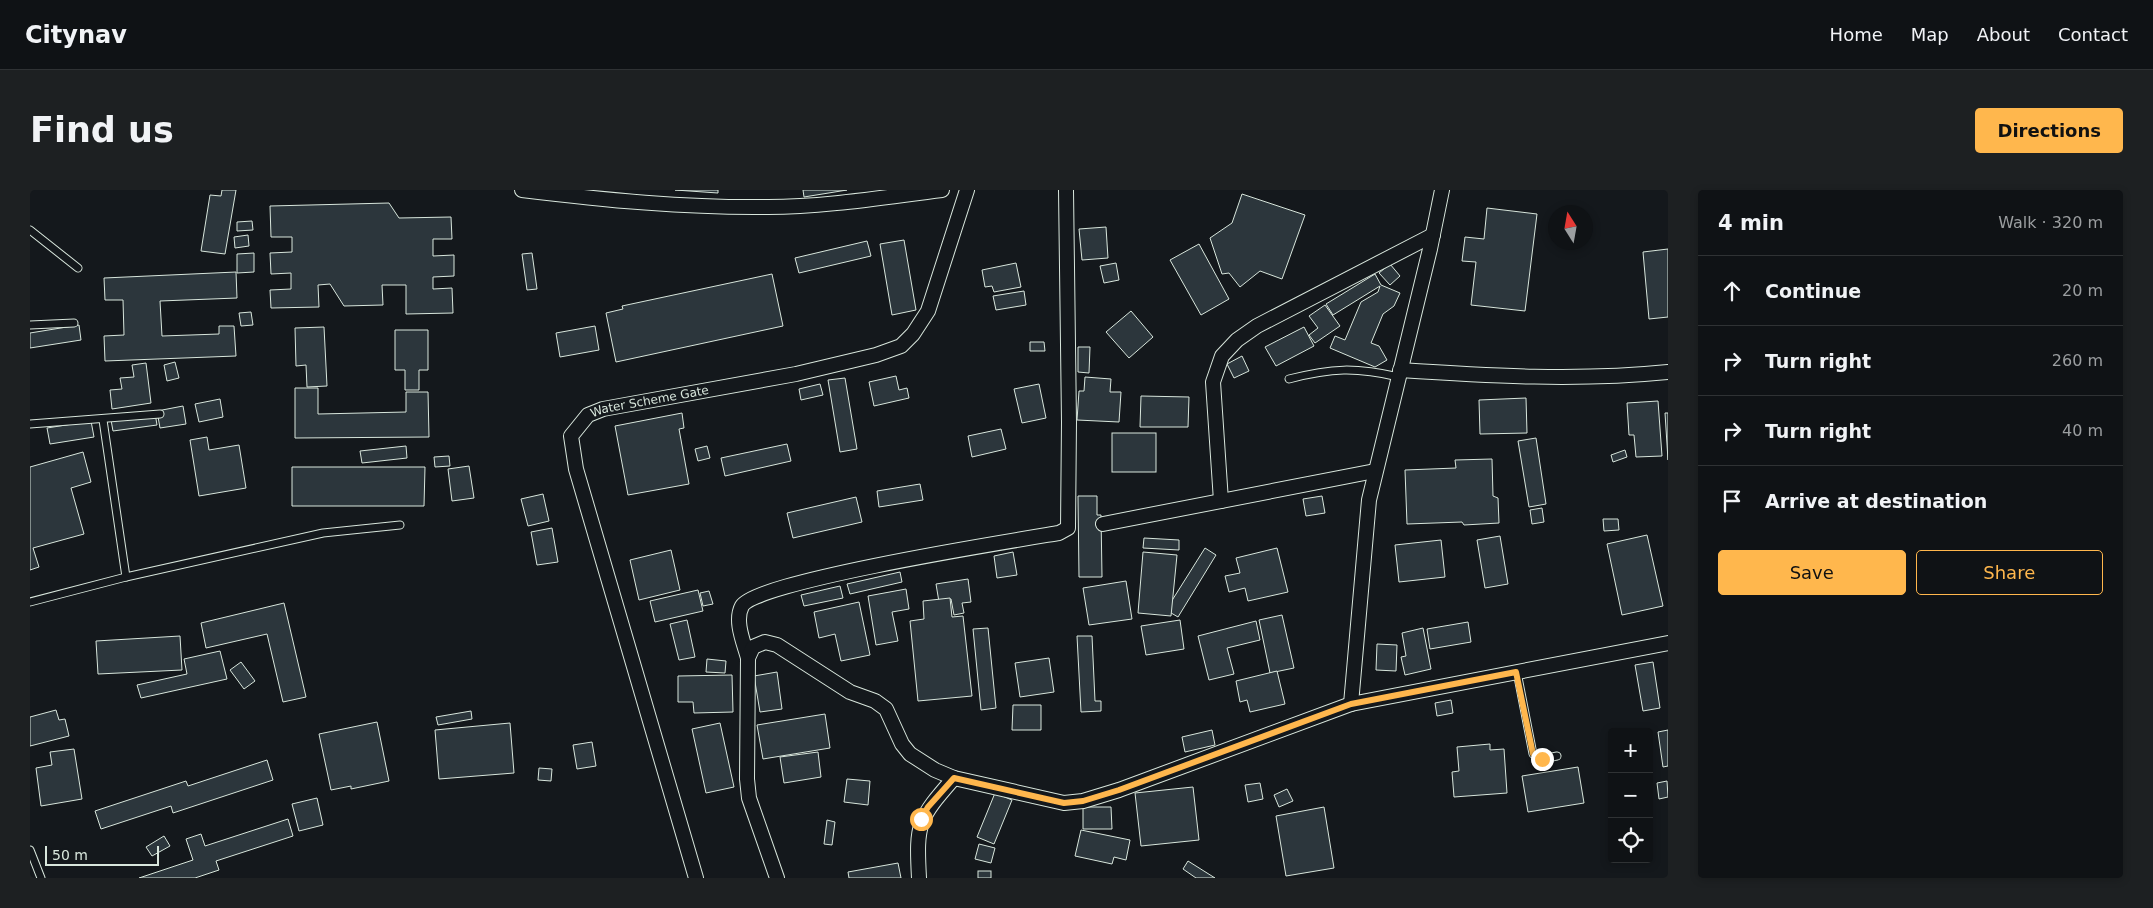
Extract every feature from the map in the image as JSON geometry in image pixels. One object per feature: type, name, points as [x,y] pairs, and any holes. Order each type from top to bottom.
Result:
[{"type":"street","points":[[522,190],[641,202],[770,207],[870,199],[942,190]]},
{"type":"street","name":"Water Scheme Gate","points":[[696,878],[576,469],[571,436],[588,415],[603,409],[796,374],[876,355],[901,346],[913,334],[928,312],[967,190]]},
{"type":"street","points":[[777,878],[750,798],[747,779],[748,658],[741,632],[740,617],[742,606],[760,594],[840,574],[968,548],[1059,533],[1068,528],[1069,422],[1066,190]]},
{"type":"street","points":[[1351,704],[1369,500],[1433,235],[1442,190]]},
{"type":"street","points":[[1221,501],[1213,382],[1222,356],[1237,340],[1257,326],[1433,235]]},
{"type":"street","points":[[1400,374],[1581,378],[1668,372]]},
{"type":"street","points":[[1103,524],[1376,471]]},
{"type":"street","points":[[748,658],[754,646],[765,642],[777,644],[850,692],[875,701],[886,709],[902,744],[910,754],[935,770],[954,778],[1064,803],[1083,801],[1119,790],[1351,704],[1668,643]]},
{"type":"street","points":[[919,878],[917,841],[921,819],[928,807],[954,778]]},
{"type":"lane","points":[[30,230],[78,268]]},
{"type":"lane","points":[[30,325],[74,323]]},
{"type":"lane","points":[[1289,379],[1319,371],[1341,370],[1368,370],[1400,374]]},
{"type":"lane","points":[[30,424],[103,420],[160,414]]},
{"type":"lane","points":[[103,420],[126,576]]},
{"type":"lane","points":[[30,602],[126,576],[323,533],[400,525]]},
{"type":"lane","points":[[1516,672],[1533,754],[1542,759],[1557,756]]},
{"type":"lane","points":[[30,850],[41,878]]},
{"type":"building","points":[[222,190],[236,190],[225,254],[201,251],[210,195],[221,196]]},
{"type":"building","points":[[675,190],[718,190],[718,193]]},
{"type":"building","points":[[803,190],[847,190],[804,197]]},
{"type":"building","points":[[1242,194],[1305,215],[1282,279],[1260,271],[1240,287],[1229,273],[1222,274],[1210,238],[1232,223]]},
{"type":"building","points":[[389,203],[399,218],[451,217],[452,239],[433,239],[433,256],[454,255],[454,276],[433,277],[433,289],[452,288],[453,313],[406,314],[406,285],[382,285],[383,305],[344,306],[330,284],[318,285],[319,307],[271,308],[270,290],[291,289],[291,273],[271,274],[270,253],[292,252],[292,237],[271,237],[270,206]]},
{"type":"building","points":[[1487,208],[1537,214],[1525,311],[1471,305],[1476,262],[1462,261],[1465,237],[1484,239]]},
{"type":"building","points":[[252,221],[253,230],[237,231],[237,222]]},
{"type":"building","points":[[1106,227],[1108,258],[1082,260],[1079,229]]},
{"type":"building","points":[[248,235],[249,246],[235,248],[234,237]]},
{"type":"building","points":[[904,240],[916,310],[892,315],[880,244]]},
{"type":"building","points":[[867,241],[871,256],[799,273],[795,258]]},
{"type":"building","points":[[1199,244],[1229,299],[1201,315],[1170,260]]},
{"type":"building","points":[[1668,249],[1668,317],[1649,319],[1643,252]]},
{"type":"building","points":[[254,253],[254,272],[237,273],[237,254]]},
{"type":"building","points":[[532,253],[537,289],[527,290],[522,254]]},
{"type":"building","points":[[1016,263],[1021,287],[994,292],[992,286],[985,287],[982,270]]},
{"type":"building","points":[[1116,263],[1119,280],[1104,283],[1100,266]]},
{"type":"building","points":[[1390,264],[1400,276],[1390,285],[1379,273]]},
{"type":"building","points":[[236,272],[237,298],[160,301],[162,336],[219,334],[219,326],[234,326],[236,356],[105,361],[104,336],[124,335],[123,300],[105,300],[104,278]]},
{"type":"building","points":[[772,274],[783,326],[616,362],[606,313],[623,309],[622,306]]},
{"type":"building","points":[[1375,274],[1381,285],[1400,293],[1394,306],[1383,314],[1371,343],[1379,346],[1387,360],[1375,367],[1330,348],[1335,336],[1345,340],[1361,302],[1378,292],[1380,286],[1333,315],[1326,304]]},
{"type":"building","points":[[1024,291],[1026,305],[996,310],[993,296]]},
{"type":"building","points":[[1325,305],[1340,326],[1315,343],[1309,335],[1318,328],[1309,316]]},
{"type":"building","points":[[1131,311],[1153,337],[1129,358],[1106,332]]},
{"type":"building","points":[[251,312],[253,325],[241,326],[239,313]]},
{"type":"building","points":[[79,325],[81,340],[30,348],[30,333]]},
{"type":"building","points":[[595,326],[599,350],[560,357],[556,333]]},
{"type":"building","points":[[324,327],[327,386],[307,387],[306,365],[296,366],[295,328]]},
{"type":"building","points":[[1304,327],[1314,346],[1276,366],[1265,347]]},
{"type":"building","points":[[395,330],[428,330],[428,370],[419,370],[419,390],[405,390],[405,370],[395,370]]},
{"type":"building","points":[[1030,342],[1044,342],[1045,351],[1030,351]]},
{"type":"building","points":[[1078,347],[1090,347],[1089,373],[1078,372]]},
{"type":"building","points":[[1242,356],[1249,371],[1234,378],[1227,364]]},
{"type":"building","points":[[175,362],[179,378],[167,381],[164,365]]},
{"type":"building","points":[[146,363],[151,403],[112,409],[110,390],[122,389],[120,378],[134,377],[132,365]]},
{"type":"building","points":[[896,376],[899,390],[907,388],[909,398],[874,406],[869,382]]},
{"type":"building","points":[[1085,377],[1111,379],[1110,392],[1121,392],[1119,422],[1077,420],[1079,391],[1084,391]]},
{"type":"building","points":[[845,378],[857,449],[840,452],[828,380]]},
{"type":"building","points":[[820,384],[823,395],[801,400],[799,389]]},
{"type":"building","points":[[1039,384],[1046,418],[1022,423],[1014,389]]},
{"type":"building","points":[[295,388],[318,388],[318,414],[406,412],[406,392],[428,392],[429,437],[295,438]]},
{"type":"building","points":[[1141,396],[1189,397],[1188,427],[1140,427]]},
{"type":"building","points":[[1526,398],[1527,433],[1480,434],[1479,400]]},
{"type":"building","points":[[220,399],[223,417],[199,422],[195,404]]},
{"type":"building","points":[[1658,401],[1662,456],[1636,457],[1634,435],[1629,435],[1627,403]]},
{"type":"building","points":[[183,406],[186,424],[160,428],[157,411]]},
{"type":"building","points":[[155,413],[157,425],[113,431],[111,420]]},
{"type":"building","points":[[682,413],[684,428],[679,429],[689,484],[628,495],[615,426]]},
{"type":"building","points":[[1665,413],[1668,413],[1668,460]]},
{"type":"building","points":[[91,421],[94,437],[50,444],[47,428]]},
{"type":"building","points":[[1001,429],[1006,449],[972,457],[968,436]]},
{"type":"building","points":[[1112,433],[1156,433],[1156,472],[1112,472]]},
{"type":"building","points":[[207,437],[209,450],[239,445],[246,488],[199,496],[190,440]]},
{"type":"building","points":[[1536,438],[1546,504],[1529,507],[1518,441]]},
{"type":"building","points":[[787,444],[791,461],[725,476],[721,458]]},
{"type":"building","points":[[406,446],[407,458],[362,463],[360,451]]},
{"type":"building","points":[[707,446],[710,458],[698,461],[695,449]]},
{"type":"building","points":[[1625,450],[1627,457],[1613,462],[1611,455]]},
{"type":"building","points":[[83,452],[91,482],[71,488],[84,534],[33,548],[39,567],[30,570],[30,467]]},
{"type":"building","points":[[449,456],[450,466],[435,467],[434,457]]},
{"type":"building","points":[[1492,459],[1493,496],[1498,498],[1499,523],[1464,525],[1462,522],[1407,524],[1405,470],[1456,468],[1455,460]]},
{"type":"building","points":[[469,466],[474,498],[452,501],[448,469]]},
{"type":"building","points":[[292,467],[425,467],[424,506],[292,506]]},
{"type":"building","points":[[920,484],[923,500],[879,507],[877,491]]},
{"type":"building","points":[[543,494],[549,521],[528,526],[521,499]]},
{"type":"building","points":[[1078,496],[1097,496],[1097,515],[1101,515],[1102,577],[1079,577]]},
{"type":"building","points":[[1322,496],[1325,513],[1306,516],[1303,499]]},
{"type":"building","points":[[856,497],[862,522],[793,538],[787,513]]},
{"type":"building","points":[[1542,508],[1544,522],[1532,524],[1530,510]]},
{"type":"building","points":[[1603,519],[1618,519],[1619,530],[1604,531]]},
{"type":"building","points":[[552,528],[558,562],[537,565],[531,532]]},
{"type":"building","points":[[1647,535],[1663,606],[1622,615],[1607,544]]},
{"type":"building","points":[[1500,536],[1508,584],[1485,588],[1477,540]]},
{"type":"building","points":[[1144,538],[1179,540],[1179,550],[1143,548]]},
{"type":"building","points":[[1441,540],[1445,577],[1399,582],[1395,545]]},
{"type":"building","points":[[1205,548],[1216,555],[1178,617],[1166,610]]},
{"type":"building","points":[[1277,548],[1288,592],[1248,601],[1245,588],[1229,592],[1225,576],[1240,573],[1236,558]]},
{"type":"building","points":[[671,550],[680,590],[639,600],[630,560]]},
{"type":"building","points":[[1013,552],[1017,575],[997,578],[994,556]]},
{"type":"building","points":[[1143,552],[1177,555],[1171,616],[1138,613]]},
{"type":"building","points":[[900,572],[902,582],[850,594],[847,584]]},
{"type":"building","points":[[968,579],[971,602],[962,603],[964,613],[954,615],[951,599],[939,602],[936,584]]},
{"type":"building","points":[[1126,581],[1132,619],[1089,625],[1083,588]]},
{"type":"building","points":[[840,586],[843,598],[804,606],[801,595]]},
{"type":"building","points":[[906,589],[909,609],[892,612],[898,641],[876,645],[868,596]]},
{"type":"building","points":[[698,590],[703,611],[655,622],[650,601]]},
{"type":"building","points":[[709,591],[713,604],[703,606],[700,593]]},
{"type":"building","points":[[950,598],[952,617],[963,616],[972,696],[918,701],[910,621],[924,619],[923,601]]},
{"type":"building","points":[[859,602],[870,655],[841,661],[835,634],[819,638],[814,612]]},
{"type":"building","points":[[284,603],[306,697],[283,702],[267,634],[206,648],[201,623]]},
{"type":"building","points":[[1282,615],[1294,668],[1270,673],[1259,620]]},
{"type":"building","points":[[687,620],[695,657],[679,660],[670,624]]},
{"type":"building","points":[[1180,620],[1184,649],[1146,655],[1141,626]]},
{"type":"building","points":[[1256,621],[1260,640],[1227,648],[1234,674],[1209,680],[1198,636]]},
{"type":"building","points":[[1468,622],[1471,642],[1430,649],[1427,629]]},
{"type":"building","points":[[988,628],[996,708],[981,710],[973,629]]},
{"type":"building","points":[[1423,628],[1431,669],[1405,675],[1401,657],[1406,656],[1402,633]]},
{"type":"building","points":[[180,636],[182,670],[98,674],[96,641]]},
{"type":"building","points":[[1077,636],[1092,636],[1095,701],[1101,701],[1101,711],[1081,712]]},
{"type":"building","points":[[1377,644],[1397,645],[1396,671],[1376,670]]},
{"type":"building","points":[[220,651],[227,679],[141,698],[137,685],[187,674],[184,659]]},
{"type":"building","points":[[1049,658],[1054,692],[1020,697],[1015,663]]},
{"type":"building","points":[[707,659],[726,661],[725,673],[706,672]]},
{"type":"building","points":[[241,662],[255,681],[244,689],[230,670]]},
{"type":"building","points":[[1653,662],[1660,708],[1643,711],[1635,665]]},
{"type":"building","points":[[1277,671],[1285,704],[1250,712],[1247,700],[1240,702],[1236,681]]},
{"type":"building","points":[[777,672],[782,709],[760,712],[754,676]]},
{"type":"building","points":[[732,675],[733,712],[694,713],[693,702],[678,702],[678,676]]},
{"type":"building","points":[[1451,700],[1453,713],[1437,716],[1435,703]]},
{"type":"building","points":[[1013,705],[1041,705],[1041,730],[1012,730]]},
{"type":"building","points":[[56,710],[59,720],[65,719],[69,736],[30,746],[30,717]]},
{"type":"building","points":[[471,711],[472,719],[438,725],[436,717]]},
{"type":"building","points":[[825,714],[830,748],[763,759],[757,725]]},
{"type":"building","points":[[377,722],[389,781],[351,789],[351,786],[331,790],[319,734]]},
{"type":"building","points":[[510,723],[514,773],[439,779],[435,730]]},
{"type":"building","points":[[720,723],[734,787],[706,793],[692,729]]},
{"type":"building","points":[[1212,730],[1215,745],[1185,752],[1182,737]]},
{"type":"building","points":[[1668,730],[1668,766],[1663,767],[1658,732]]},
{"type":"building","points":[[592,742],[596,766],[577,769],[573,745]]},
{"type":"building","points":[[1490,744],[1490,750],[1504,749],[1507,793],[1454,797],[1452,772],[1459,771],[1457,747]]},
{"type":"building","points":[[74,749],[82,799],[41,806],[36,768],[52,765],[50,752]]},
{"type":"building","points":[[818,752],[821,777],[784,783],[780,757]]},
{"type":"building","points":[[267,760],[273,780],[173,813],[171,806],[101,829],[95,811],[186,781],[188,786]]},
{"type":"building","points":[[1578,767],[1584,803],[1528,812],[1522,776]]},
{"type":"building","points":[[539,768],[552,769],[551,781],[538,780]]},
{"type":"building","points":[[847,779],[870,781],[868,805],[844,802]]},
{"type":"building","points":[[1667,781],[1668,797],[1659,799],[1657,783]]},
{"type":"building","points":[[1260,783],[1263,799],[1248,802],[1245,785]]},
{"type":"building","points":[[1193,787],[1199,840],[1141,846],[1135,793]]},
{"type":"building","points":[[1287,789],[1293,801],[1279,807],[1274,795]]},
{"type":"building","points":[[995,793],[1012,800],[994,844],[977,837]]},
{"type":"building","points":[[317,798],[323,825],[299,831],[292,804]]},
{"type":"building","points":[[1083,807],[1111,807],[1112,829],[1083,829]]},
{"type":"building","points":[[1324,807],[1334,868],[1286,876],[1276,816]]},
{"type":"building","points":[[288,819],[293,836],[216,861],[219,870],[195,878],[139,878],[193,860],[186,839],[201,834],[205,846]]},
{"type":"building","points":[[827,820],[835,822],[832,845],[824,844]]},
{"type":"building","points":[[1081,830],[1130,840],[1126,860],[1114,857],[1112,864],[1075,856]]},
{"type":"building","points":[[164,836],[170,846],[152,856],[146,847]]},
{"type":"building","points":[[979,844],[995,848],[991,863],[975,859]]},
{"type":"building","points":[[1188,861],[1215,878],[1196,878],[1183,869]]},
{"type":"building","points":[[898,863],[901,878],[849,878],[848,872]]},
{"type":"building","points":[[978,871],[991,871],[991,878],[978,878]]},
{"type":"route","points":[[921,819],[928,807],[954,778],[1064,803],[1083,801],[1119,790],[1351,704],[1516,672],[1533,754],[1542,759]]}]
